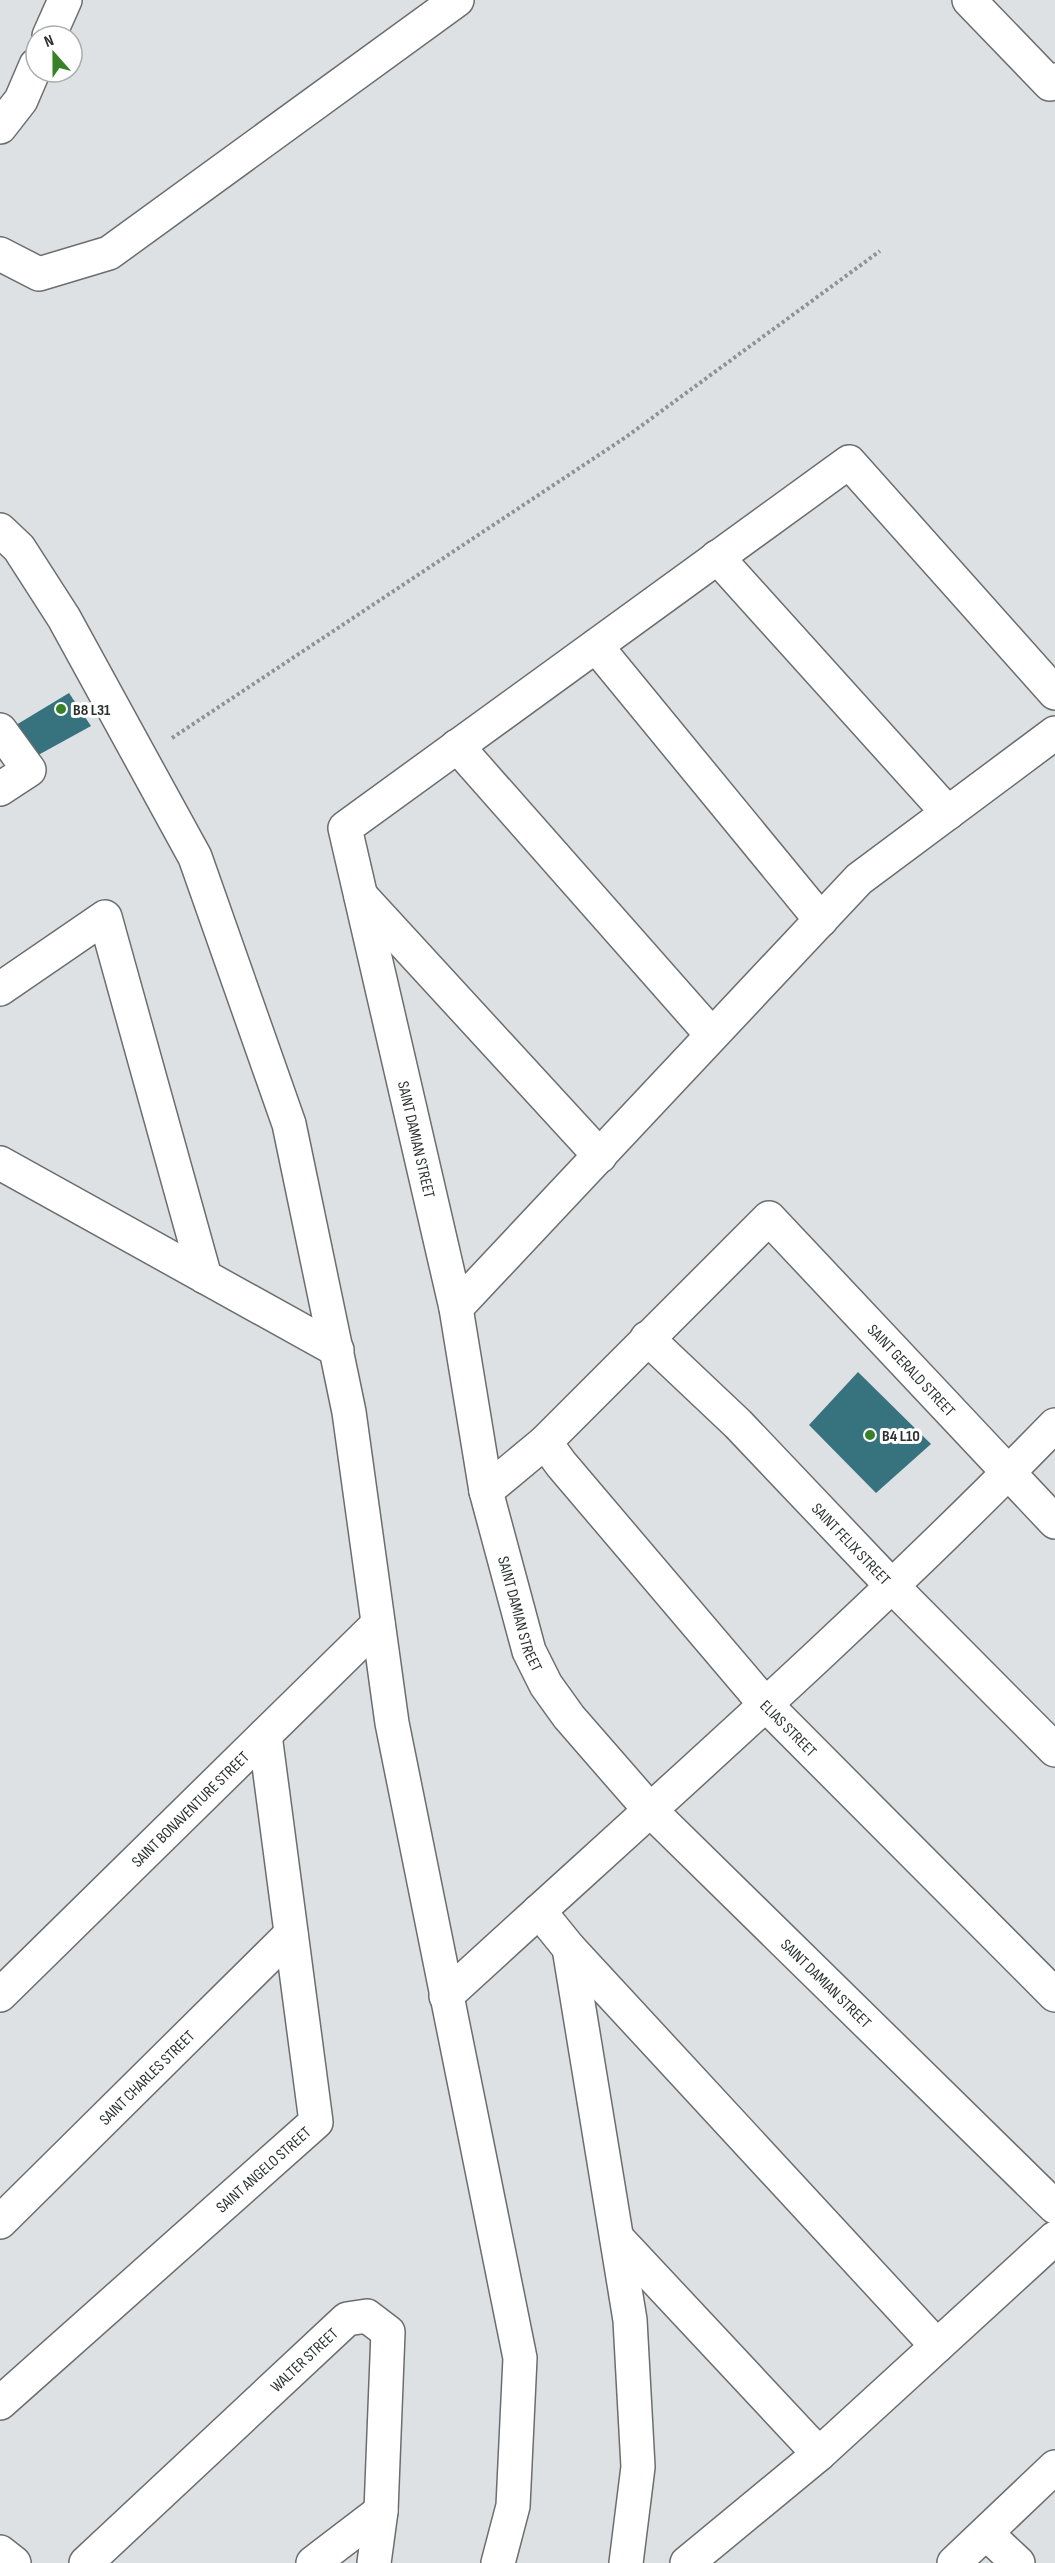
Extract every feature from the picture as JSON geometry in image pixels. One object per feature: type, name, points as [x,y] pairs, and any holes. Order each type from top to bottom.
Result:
[{"type":"street","points":[[54,24],[65,0]]},
{"type":"street","points":[[0,254],[39,274],[109,253],[457,0]]},
{"type":"street","points":[[969,0],[1050,84],[1055,80]]},
{"type":"street","points":[[0,127],[21,100],[28,84]]},
{"type":"street","points":[[712,1035],[457,746],[849,462],[1055,693]]},
{"type":"street","points":[[0,530],[20,548],[64,618],[195,857],[289,1124],[350,1412],[392,1723],[520,2358],[513,2506],[498,2563]]},
{"type":"street","points":[[717,557],[948,813]]},
{"type":"street","points":[[596,646],[821,920]]},
{"type":"street","points":[[0,730],[29,770],[0,789]]},
{"type":"street","points":[[456,1308],[859,879],[1055,733]]},
{"type":"street","name":"SAINT DAMIAN STREET","points":[[457,746],[345,828],[456,1308],[486,1491],[529,1651],[546,1685],[569,1717],[650,1810],[1055,2207]]},
{"type":"street","points":[[360,895],[600,1156]]},
{"type":"street","points":[[0,989],[105,917],[205,1277]]},
{"type":"street","points":[[0,1163],[337,1350]]},
{"type":"street","name":"SAINT GERALD STREET","points":[[647,1338],[769,1218],[1010,1471],[1055,1522]]},
{"type":"street","points":[[486,1491],[545,1442],[647,1338]]},
{"type":"street","name":"SAINT FELIX STREET","points":[[647,1338],[738,1424],[891,1584],[1055,1750]]},
{"type":"street","points":[[447,1996],[765,1704],[1010,1471],[1055,1425]]},
{"type":"street","name":"ELIAS STREET","points":[[545,1442],[561,1464],[765,1704],[1055,1995]]},
{"type":"street","name":"SAINT BONAVENTURE STREET","points":[[0,1995],[378,1624]]},
{"type":"street","name":"SAINT ANGELO STREET","points":[[0,2403],[316,2122],[266,1735]]},
{"type":"street","points":[[539,1911],[569,1948],[937,2346]]},
{"type":"street","name":"SAINT CHARLES STREET","points":[[0,2222],[291,1934]]},
{"type":"street","points":[[569,1948],[630,2320],[638,2467],[626,2563]]},
{"type":"street","points":[[617,2238],[819,2454]]},
{"type":"street","points":[[687,2563],[819,2454],[1055,2238]]},
{"type":"street","name":"WALTER STREET","points":[[86,2563],[347,2319],[367,2316],[388,2332],[381,2511]]},
{"type":"street","points":[[954,2563],[1055,2466]]},
{"type":"street","points":[[313,2563],[381,2511]]},
{"type":"street","points":[[374,2563],[381,2511]]},
{"type":"street","points":[[986,2533],[1018,2563]]},
{"type":"street","points":[[0,2552],[14,2563]]},
{"type":"path","points":[[142,759],[626,437],[880,250]]},
{"type":"building","name":"B8 L31","points":[[69,693],[91,726],[31,759],[11,728]]},
{"type":"building","name":"B4 L10","points":[[858,1372],[931,1444],[876,1493],[809,1425]]},
{"type":"place","name":"B8 L31","points":[[61,709]]},
{"type":"place","name":"B4 L10","points":[[870,1435]]}]
